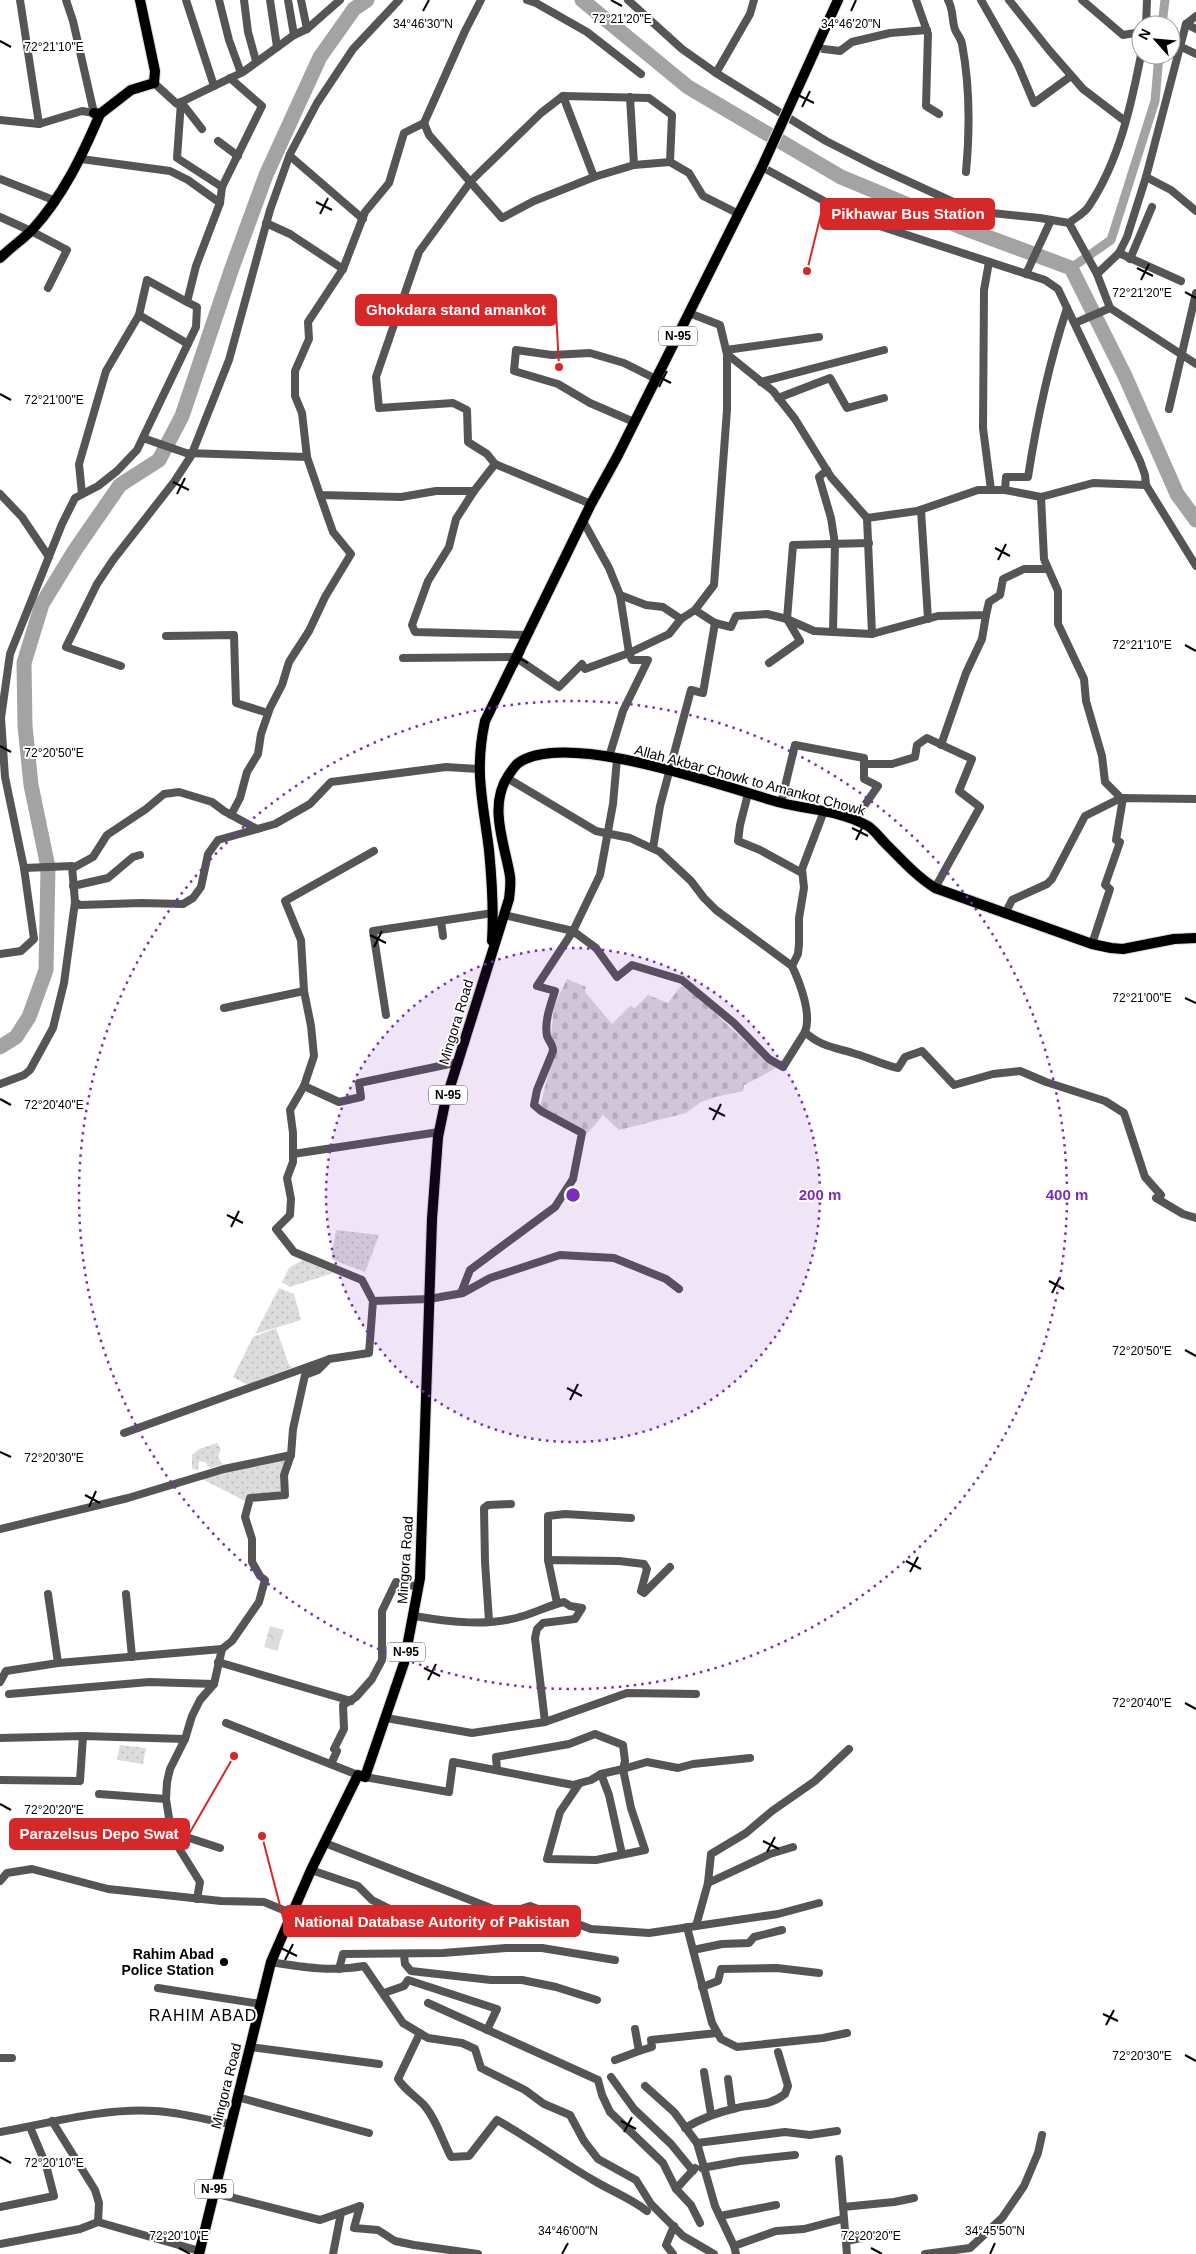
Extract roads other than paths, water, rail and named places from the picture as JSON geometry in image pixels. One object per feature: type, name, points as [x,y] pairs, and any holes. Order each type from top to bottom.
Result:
[{"type":"main road","points":[[0,258],[31,230],[56,201],[81,158],[97,114],[131,90],[154,83],[156,71],[140,0]]},
{"type":"main road","name":"N-95","points":[[492,950],[493,913],[488,849],[478,768],[480,744],[485,721],[582,521],[739,214],[838,0]]},
{"type":"main road","name":"Allah Akbar Chowk to Amankot Chowk","points":[[506,778],[517,764],[532,757],[552,754],[613,758],[670,770],[781,803],[855,819],[869,826],[920,878],[936,888],[1092,944],[1122,948],[1174,939],[1196,938]]},
{"type":"main road","points":[[492,950],[509,899],[510,878],[501,837],[499,817],[501,796],[506,778]]},
{"type":"main road","name":"Mingora Road","points":[[199,2252],[271,1962],[324,1843],[362,1776],[386,1718],[404,1663],[419,1587],[432,1219],[439,1132],[445,1103],[492,950]]},
{"type":"street","points":[[20,0],[39,124]]},
{"type":"street","points":[[0,120],[39,124],[82,112],[97,114],[66,0]]},
{"type":"street","points":[[186,0],[214,86]]},
{"type":"street","points":[[219,0],[229,40],[241,73]]},
{"type":"street","points":[[244,0],[248,32],[256,61]]},
{"type":"street","points":[[270,0],[277,47]]},
{"type":"street","points":[[288,0],[294,35]]},
{"type":"street","points":[[301,0],[307,30]]},
{"type":"street","points":[[121,666],[66,648],[97,584],[113,560],[174,482],[190,453],[229,360],[266,223],[290,156],[317,103],[353,49],[399,0]]},
{"type":"street","points":[[231,815],[240,798],[247,772],[258,754],[261,734],[268,713],[289,662],[309,631],[325,597],[350,554],[333,532],[307,457],[302,413],[295,396],[295,372],[309,339],[308,322],[343,269],[365,212],[389,183],[404,133],[424,123],[465,31],[482,0]]},
{"type":"street","points":[[527,0],[536,3],[587,32],[641,74]]},
{"type":"street","points":[[628,0],[682,49],[716,73],[826,141],[932,193],[982,212],[1050,222],[1069,223],[1089,207],[1112,163],[1125,121],[1138,65]]},
{"type":"street","points":[[716,73],[750,14],[754,0]]},
{"type":"street","points":[[916,0],[928,34],[926,106],[939,114]]},
{"type":"street","points":[[948,0],[954,16],[954,26],[962,41],[968,94],[970,134],[966,172]]},
{"type":"street","points":[[980,0],[1018,65],[1034,103],[1071,76]]},
{"type":"street","points":[[1009,0],[1083,89],[1125,121]]},
{"type":"street","points":[[1082,0],[1123,35],[1131,34]]},
{"type":"street","points":[[1146,15],[1147,0]]},
{"type":"street","points":[[154,83],[177,104],[241,73],[294,35],[307,30],[337,2]]},
{"type":"street","points":[[1181,42],[1186,24],[1196,16]]},
{"type":"street","points":[[1186,24],[1196,29]]},
{"type":"street","points":[[816,48],[840,51],[852,42],[890,33],[927,30]]},
{"type":"street","points":[[1181,46],[1196,54]]},
{"type":"street","points":[[1097,274],[1119,253],[1127,237],[1146,176],[1175,65]]},
{"type":"street","points":[[187,302],[196,266],[220,203],[222,187],[262,106],[230,78]]},
{"type":"street","points":[[563,96],[594,177]]},
{"type":"street","points":[[591,504],[495,464],[487,454],[468,442],[467,410],[453,403],[379,408],[376,377],[419,252],[471,180],[541,113],[563,96],[649,98],[672,115],[670,162]]},
{"type":"street","points":[[630,97],[634,165]]},
{"type":"street","points":[[181,102],[202,129]]},
{"type":"street","points":[[181,102],[176,158],[222,187]]},
{"type":"street","points":[[424,123],[429,135],[471,180],[502,218],[534,201],[594,177],[634,165],[670,162],[689,173],[703,196],[739,214]]},
{"type":"street","points":[[218,140],[238,156]]},
{"type":"street","points":[[290,156],[363,219]]},
{"type":"street","points":[[81,158],[170,171],[188,180],[220,203]]},
{"type":"street","points":[[762,167],[855,218],[988,262],[1027,272],[1045,280],[1058,289],[1140,462],[1145,475],[1146,485],[1196,566]]},
{"type":"street","points":[[1146,176],[1171,190],[1196,211]]},
{"type":"street","points":[[0,179],[56,201]]},
{"type":"street","points":[[1130,259],[1152,207]]},
{"type":"street","points":[[0,217],[31,230],[67,250],[48,288]]},
{"type":"street","points":[[1027,272],[1050,222]]},
{"type":"street","points":[[266,223],[290,234],[343,269]]},
{"type":"street","points":[[1069,223],[1097,274],[1110,308],[1119,316],[1196,364]]},
{"type":"street","points":[[1119,253],[1181,282]]},
{"type":"street","points":[[988,262],[984,290],[983,428],[990,490]]},
{"type":"street","points":[[0,954],[21,951],[34,940],[27,868],[5,777],[1,718],[10,654],[66,515],[75,498],[98,486],[117,471],[136,450],[196,327],[197,307],[147,280],[139,315],[106,371],[79,464],[82,494]]},
{"type":"street","points":[[1169,409],[1196,293]]},
{"type":"street","points":[[1005,490],[1006,477],[1028,477],[1052,352],[1067,308]]},
{"type":"street","points":[[1076,324],[1110,308]]},
{"type":"street","points":[[403,658],[515,657],[559,687],[582,664],[585,668],[629,654],[669,634],[681,619],[695,610],[714,585],[727,410],[726,352],[720,325],[689,313]]},
{"type":"street","points":[[139,315],[188,344]]},
{"type":"street","points":[[726,352],[819,337]]},
{"type":"street","points":[[634,422],[590,403],[558,384],[514,371],[516,350],[552,355],[590,353],[624,362],[656,379]]},
{"type":"street","points":[[761,382],[884,350]]},
{"type":"street","points":[[726,352],[778,398],[795,419],[827,470],[868,518],[872,634]]},
{"type":"street","points":[[778,398],[830,378],[847,408],[884,398]]},
{"type":"street","points":[[143,439],[190,453],[307,457]]},
{"type":"street","points":[[495,464],[474,491],[456,519],[449,547],[428,581],[412,625],[415,632],[526,635]]},
{"type":"street","points":[[827,470],[819,477],[831,518],[836,544],[833,631]]},
{"type":"street","points":[[868,518],[921,510],[969,492],[1005,490],[1041,497],[1093,483],[1146,485]]},
{"type":"street","points":[[320,494],[401,497],[436,492],[474,491]]},
{"type":"street","points":[[0,494],[22,517],[49,557]]},
{"type":"street","points":[[1041,497],[1044,559],[1058,591],[1058,624],[1084,679],[1086,701],[1102,756],[1105,782],[1122,798]]},
{"type":"street","points":[[921,510],[928,619]]},
{"type":"street","points":[[461,1293],[470,1270],[556,1207],[573,1179],[582,1133],[540,1111],[534,1105],[537,1090],[553,1051],[553,1044],[548,1038],[547,1030],[550,1007],[555,991],[537,986],[573,931],[600,875],[606,833],[613,804],[613,758],[623,711],[648,660],[632,660],[629,654],[620,595],[609,568],[582,521]]},
{"type":"street","points":[[769,663],[800,641],[787,619],[793,545],[869,543]]},
{"type":"street","points":[[942,745],[966,673],[982,639],[989,602],[1000,595],[1003,579],[1024,569],[1048,568]]},
{"type":"street","points":[[620,595],[646,605],[663,607],[681,619]]},
{"type":"street","points":[[695,610],[715,623],[731,626],[736,616],[767,614],[787,619],[814,631],[872,634],[938,616],[986,615]]},
{"type":"street","points":[[653,848],[660,806],[691,690],[702,693],[715,623]]},
{"type":"street","points":[[166,636],[234,635],[236,703],[268,713]]},
{"type":"street","points":[[864,764],[892,764],[914,757],[917,745],[928,738],[972,759],[959,791],[980,807],[936,888]]},
{"type":"street","points":[[781,803],[795,745],[864,758],[864,779],[878,786],[855,819]]},
{"type":"street","points":[[75,902],[80,905],[183,904],[193,898],[201,887],[208,854],[218,840],[275,824],[310,804],[332,782],[446,767],[478,768]]},
{"type":"street","points":[[504,915],[573,931],[596,948],[617,977],[632,965],[682,980],[734,1023],[769,1059],[783,1067],[805,1032],[807,1026],[804,995],[792,966],[716,910],[691,881],[660,852],[630,838],[606,833],[588,826],[506,778]]},
{"type":"street","points":[[27,868],[70,867],[93,857],[107,836],[146,810],[164,794],[179,792],[212,802],[257,829]]},
{"type":"street","points":[[748,794],[738,841],[760,850],[802,873]]},
{"type":"street","points":[[1092,944],[1110,890],[1105,885],[1120,842],[1116,840],[1122,798]]},
{"type":"street","points":[[1005,914],[1012,900],[1047,884],[1052,878],[1085,816],[1122,798],[1196,799]]},
{"type":"street","points":[[792,966],[799,944],[799,918],[804,888],[802,873],[808,849],[824,812]]},
{"type":"street","points":[[124,1433],[304,1366],[329,1359],[369,1354],[373,1301],[362,1280],[294,1252],[276,1229],[290,1215],[291,1199],[287,1178],[293,1162],[293,1154],[290,1110],[304,1086],[314,1056],[311,1026],[304,991],[301,940],[285,900],[374,851]]},
{"type":"street","points":[[73,886],[108,878],[133,857],[140,855]]},
{"type":"street","points":[[0,1084],[24,1075],[30,1070],[53,1028],[64,983],[75,902],[70,867]]},
{"type":"street","points":[[386,1014],[373,932],[493,913]]},
{"type":"street","points":[[441,921],[443,936]]},
{"type":"street","points":[[224,1008],[304,991]]},
{"type":"street","points":[[805,1032],[814,1041],[858,1054],[876,1063],[898,1068],[905,1057],[922,1051],[954,1085],[993,1074],[1020,1071],[1046,1082],[1105,1101],[1124,1113],[1145,1176],[1161,1195],[1156,1198],[1183,1214],[1196,1218]]},
{"type":"street","points":[[304,1086],[340,1102],[360,1097],[359,1083],[459,1062]]},
{"type":"street","points":[[293,1154],[439,1132]]},
{"type":"street","points":[[373,1301],[429,1299],[461,1293],[490,1278],[560,1255],[614,1258],[666,1279],[679,1289]]},
{"type":"street","points":[[0,1682],[6,1670],[58,1663],[222,1649],[232,1641],[262,1596],[265,1580],[260,1576],[252,1562],[252,1540],[245,1516],[250,1498],[285,1495],[284,1476],[291,1455],[293,1428],[305,1375],[318,1370],[329,1359]]},
{"type":"street","points":[[0,1529],[128,1498],[224,1469],[291,1455]]},
{"type":"street","points":[[489,1621],[484,1508],[488,1505],[511,1504]]},
{"type":"street","points":[[557,1603],[548,1560],[548,1516],[564,1514],[631,1518]]},
{"type":"street","points":[[548,1560],[644,1564],[647,1569],[641,1591],[644,1593],[670,1567]]},
{"type":"street","points":[[331,1764],[337,1751],[334,1750],[344,1729],[343,1705],[351,1701],[372,1679],[382,1660],[382,1611],[396,1582],[419,1587]]},
{"type":"street","points":[[48,1594],[58,1663]]},
{"type":"street","points":[[126,1594],[132,1657]]},
{"type":"street","points":[[414,1616],[449,1622],[489,1621],[522,1617],[564,1602],[582,1608],[575,1619],[543,1623],[537,1630],[535,1638],[545,1722]]},
{"type":"street","points":[[197,1898],[200,1882],[172,1837],[166,1799],[170,1769],[186,1739],[196,1708],[214,1684],[222,1649]]},
{"type":"street","points":[[218,1662],[351,1701]]},
{"type":"street","points":[[9,1694],[149,1682],[214,1684]]},
{"type":"street","points":[[386,1718],[472,1733],[545,1722],[627,1693],[696,1694]]},
{"type":"street","points":[[226,1723],[362,1776],[449,1792],[453,1762],[579,1784],[601,1774],[647,1762],[678,1768],[693,1764],[750,1758]]},
{"type":"street","points":[[497,1769],[496,1756],[569,1744],[595,1734],[623,1745],[625,1761],[623,1769],[632,1809],[645,1850],[596,1860],[547,1859],[560,1812],[579,1784]]},
{"type":"street","points":[[0,1738],[83,1736],[186,1739]]},
{"type":"street","points":[[0,1780],[80,1781],[83,1736]]},
{"type":"street","points":[[696,1926],[708,1883],[711,1854],[746,1833],[772,1811],[815,1782],[849,1749]]},
{"type":"street","points":[[601,1774],[609,1795],[622,1854]]},
{"type":"street","points":[[99,1794],[166,1799]]},
{"type":"street","points":[[170,1832],[220,1848]]},
{"type":"street","points":[[324,1843],[506,1914],[530,1906],[591,1929],[649,1933],[778,1914],[819,1903]]},
{"type":"street","points":[[708,1883],[770,1854],[793,1847]]},
{"type":"street","points":[[0,1881],[7,1873],[32,1869],[108,1889],[197,1898],[264,1902],[293,1914]]},
{"type":"street","points":[[312,1870],[358,1886],[372,1900],[410,1919],[415,1931],[502,1922],[506,1914]]},
{"type":"street","points":[[687,1927],[712,2023],[721,2039],[737,2047],[823,2038],[847,2033]]},
{"type":"street","points":[[693,1950],[722,1944],[749,1943],[754,1937],[782,1930]]},
{"type":"street","points":[[340,1969],[343,1954],[404,1954],[542,1948],[615,1960]]},
{"type":"street","points":[[404,1954],[405,1964],[412,1971],[490,1980],[522,1980],[556,1987],[597,2000]]},
{"type":"street","points":[[271,1962],[309,1968],[340,1969],[364,1966],[403,2023],[428,2038],[462,2043],[474,2049],[480,2068],[525,2090],[544,2104],[570,2115],[584,2141],[598,2159],[636,2180],[651,2204],[683,2236],[714,2254]]},
{"type":"street","points":[[702,1987],[718,1981],[721,1969],[777,1968],[819,1973]]},
{"type":"street","points":[[384,1993],[404,1986],[408,1980],[459,1995],[497,2009],[487,2030]]},
{"type":"street","points":[[158,1988],[261,2004]]},
{"type":"street","points":[[428,2004],[598,2080],[602,2095],[610,2112],[663,2163],[676,2189],[691,2205],[700,2224]]},
{"type":"street","points":[[635,2029],[639,2051]]},
{"type":"street","points":[[615,2060],[652,2047],[651,2040],[717,2033]]},
{"type":"street","points":[[420,2034],[398,2079],[404,2088],[423,2105],[433,2120],[451,2157],[469,2156],[497,2120],[520,2132],[594,2181],[635,2202],[647,2211]]},
{"type":"street","points":[[250,2047],[379,2064]]},
{"type":"street","points":[[685,2128],[711,2114],[770,2104],[785,2094],[788,2086],[778,2052]]},
{"type":"street","points":[[0,2058],[12,2058]]},
{"type":"street","points":[[704,2072],[711,2114]]},
{"type":"street","points":[[611,2077],[634,2109],[670,2144],[693,2171]]},
{"type":"street","points":[[728,2079],[732,2109]]},
{"type":"street","points":[[646,2086],[674,2112],[697,2143],[702,2165],[720,2216],[735,2250],[776,2231],[804,2229],[842,2220]]},
{"type":"street","points":[[237,2097],[369,2134]]},
{"type":"street","points":[[0,2132],[52,2122],[130,2111],[157,2110],[230,2124]]},
{"type":"street","points":[[52,2122],[95,2190],[99,2203],[98,2222]]},
{"type":"street","points":[[0,2207],[54,2196],[46,2166],[30,2127]]},
{"type":"street","points":[[697,2143],[785,2132],[810,2135],[837,2131]]},
{"type":"street","points":[[925,2254],[970,2248],[1002,2218],[1024,2186],[1038,2153],[1042,2135]]},
{"type":"street","points":[[676,2189],[693,2171],[702,2165],[795,2155]]},
{"type":"street","points":[[839,2159],[843,2207],[842,2220],[847,2254]]},
{"type":"street","points":[[214,2193],[320,2220],[360,2206],[354,2228],[378,2230],[395,2241],[414,2245],[478,2254]]},
{"type":"street","points":[[843,2207],[914,2198]]},
{"type":"street","points":[[720,2216],[776,2205]]},
{"type":"street","points":[[333,2254],[341,2213]]},
{"type":"street","points":[[0,2244],[80,2230],[98,2222],[199,2252]]},
{"type":"street","points":[[673,2254],[666,2245],[674,2226]]},
{"type":"street","points":[[846,2240],[888,2233]]},
{"type":"waterway","points":[[0,1047],[16,1037],[29,1017],[46,970],[48,867],[31,785],[25,726],[24,663],[42,604],[75,550],[120,485],[159,460],[182,416],[266,175],[320,57],[354,9],[367,0]]},
{"type":"waterway","points":[[582,0],[688,87],[841,177],[966,229],[1071,268],[1125,376],[1177,494],[1196,520]]},
{"type":"waterway","points":[[1163,15],[1165,0]]},
{"type":"waterway","points":[[1071,268],[1111,240],[1155,101],[1158,65]]},
{"type":"place","name":"Pikhawar Bus Station","points":[[807,271]]},
{"type":"place","name":"Ghokdara stand amankot","points":[[559,367]]},
{"type":"place","name":"Parazelsus Depo Swat","points":[[234,1756]]},
{"type":"place","name":"National Database Autority of Pakistan","points":[[262,1836]]},
{"type":"place","name":"Rahim Abad Police Station","points":[[224,1962]]},
{"type":"district","name":"RAHIM ABAD","points":[[203,2015]]}]
